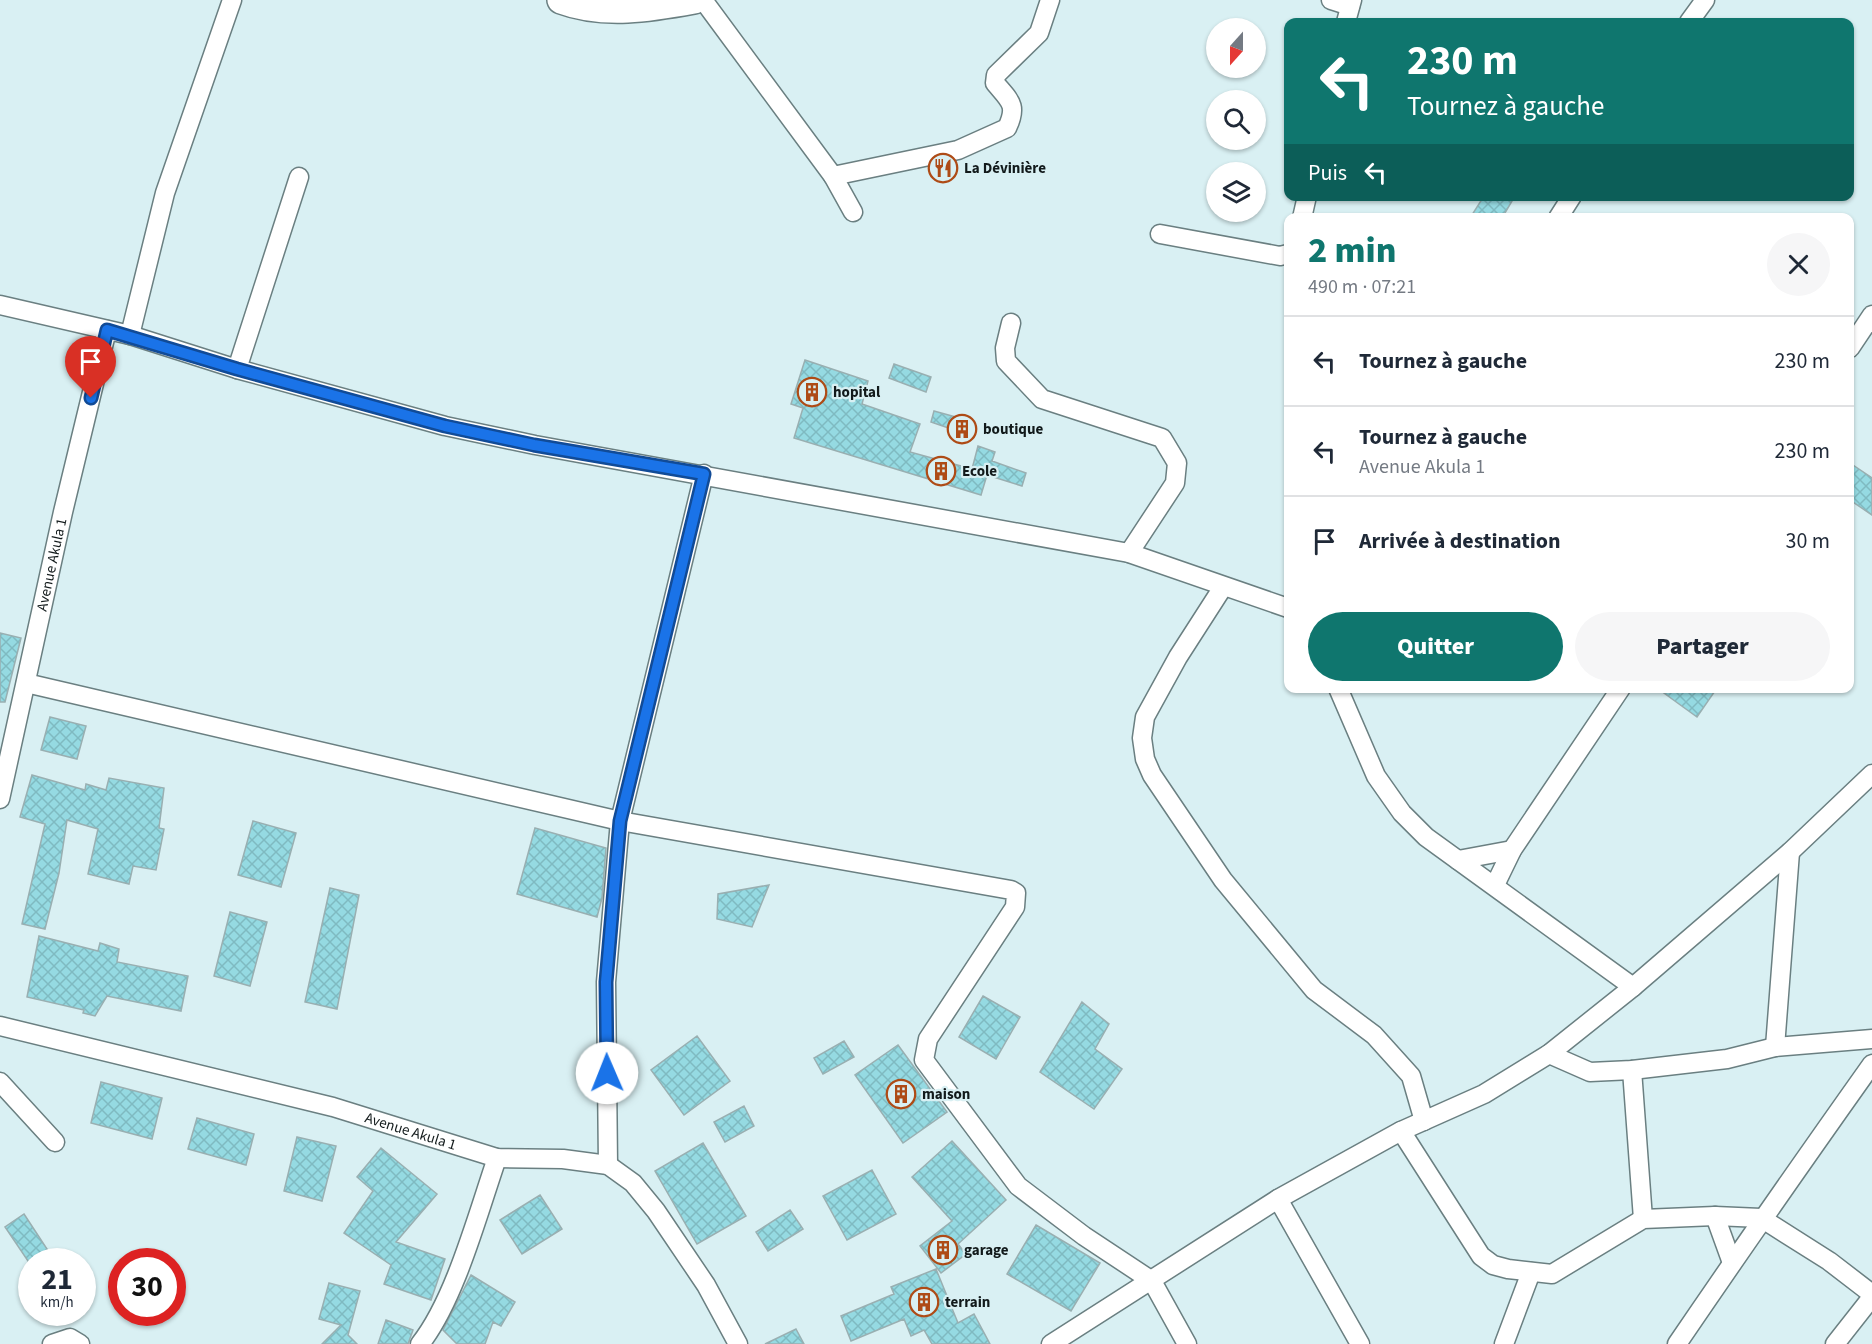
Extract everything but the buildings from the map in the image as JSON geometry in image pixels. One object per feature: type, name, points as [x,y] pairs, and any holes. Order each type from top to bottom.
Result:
[{"type":"main road","points":[[561,0],[604,9],[650,8],[694,0]]},
{"type":"street","points":[[130,335],[165,193],[232,0]]},
{"type":"street","points":[[703,0],[833,176],[853,212]]},
{"type":"street","points":[[833,176],[958,150],[1007,128],[1014,114],[1011,103],[995,83],[996,75],[1039,33],[1050,0]]},
{"type":"street","points":[[1331,0],[1349,9]]},
{"type":"street","points":[[1692,18],[1705,0]]},
{"type":"street","points":[[237,369],[298,177]]},
{"type":"street","points":[[1160,234],[1284,255]]},
{"type":"street","points":[[0,305],[130,335],[237,369],[445,426],[534,445],[704,474],[1129,553],[1284,607]]},
{"type":"street","points":[[1854,342],[1872,315]]},
{"type":"street","points":[[1011,323],[1005,348],[1006,361],[1042,399],[1162,438],[1177,463],[1175,483],[1129,553]]},
{"type":"street","name":"Avenue Akula 1","points":[[0,799],[107,330]]},
{"type":"street","points":[[608,1165],[606,982],[620,821],[704,474]]},
{"type":"street","points":[[1223,587],[1178,657],[1145,717],[1142,738],[1145,759],[1152,775],[1223,880],[1314,990],[1374,1035],[1411,1076],[1424,1121]]},
{"type":"street","points":[[26,683],[620,821],[1016,893],[1015,907],[928,1039],[924,1060],[1018,1186],[1084,1236],[1152,1281],[1187,1344]]},
{"type":"street","points":[[1340,693],[1376,776],[1410,821],[1426,837],[1633,987]]},
{"type":"street","points":[[1495,885],[1512,850],[1618,693]]},
{"type":"street","points":[[1051,1344],[1278,1199],[1401,1131],[1484,1094],[1550,1054],[1633,987],[1790,852],[1872,774]]},
{"type":"street","points":[[1458,860],[1512,850]]},
{"type":"street","points":[[1775,1047],[1790,852]]},
{"type":"street","name":"Avenue Akula 1","points":[[0,1026],[333,1107],[497,1158],[563,1159],[608,1165],[633,1183],[656,1211],[706,1284],[738,1344]]},
{"type":"street","points":[[1550,1054],[1590,1072],[1632,1070],[1727,1059],[1775,1047],[1872,1039]]},
{"type":"street","points":[[1677,1344],[1761,1218],[1820,1141],[1872,1064]]},
{"type":"street","points":[[1632,1070],[1643,1220]]},
{"type":"street","points":[[0,1082],[55,1142]]},
{"type":"street","points":[[1401,1131],[1481,1256],[1493,1265],[1552,1274],[1643,1220],[1715,1216],[1761,1218],[1828,1261],[1872,1296],[1834,1344]]},
{"type":"street","points":[[420,1344],[431,1331],[463,1257],[497,1158]]},
{"type":"street","points":[[1278,1199],[1360,1344]]},
{"type":"street","points":[[1715,1216],[1732,1263]]},
{"type":"street","points":[[1504,1344],[1531,1272]]},
{"type":"street","points":[[52,1344],[70,1338],[81,1344]]},
{"type":"place","name":"La Dévinière","points":[[943,168]]},
{"type":"place","name":"hopital","points":[[812,392]]},
{"type":"place","name":"boutique","points":[[962,429]]},
{"type":"place","name":"Ecole","points":[[941,471]]},
{"type":"place","name":"maison","points":[[901,1094]]},
{"type":"place","name":"garage","points":[[943,1250]]},
{"type":"place","name":"terrain","points":[[924,1302]]},
{"type":"route","points":[[91,398],[107,330],[130,335],[237,369],[445,426],[534,445],[704,474],[620,821],[606,982],[607,1073]]}]
